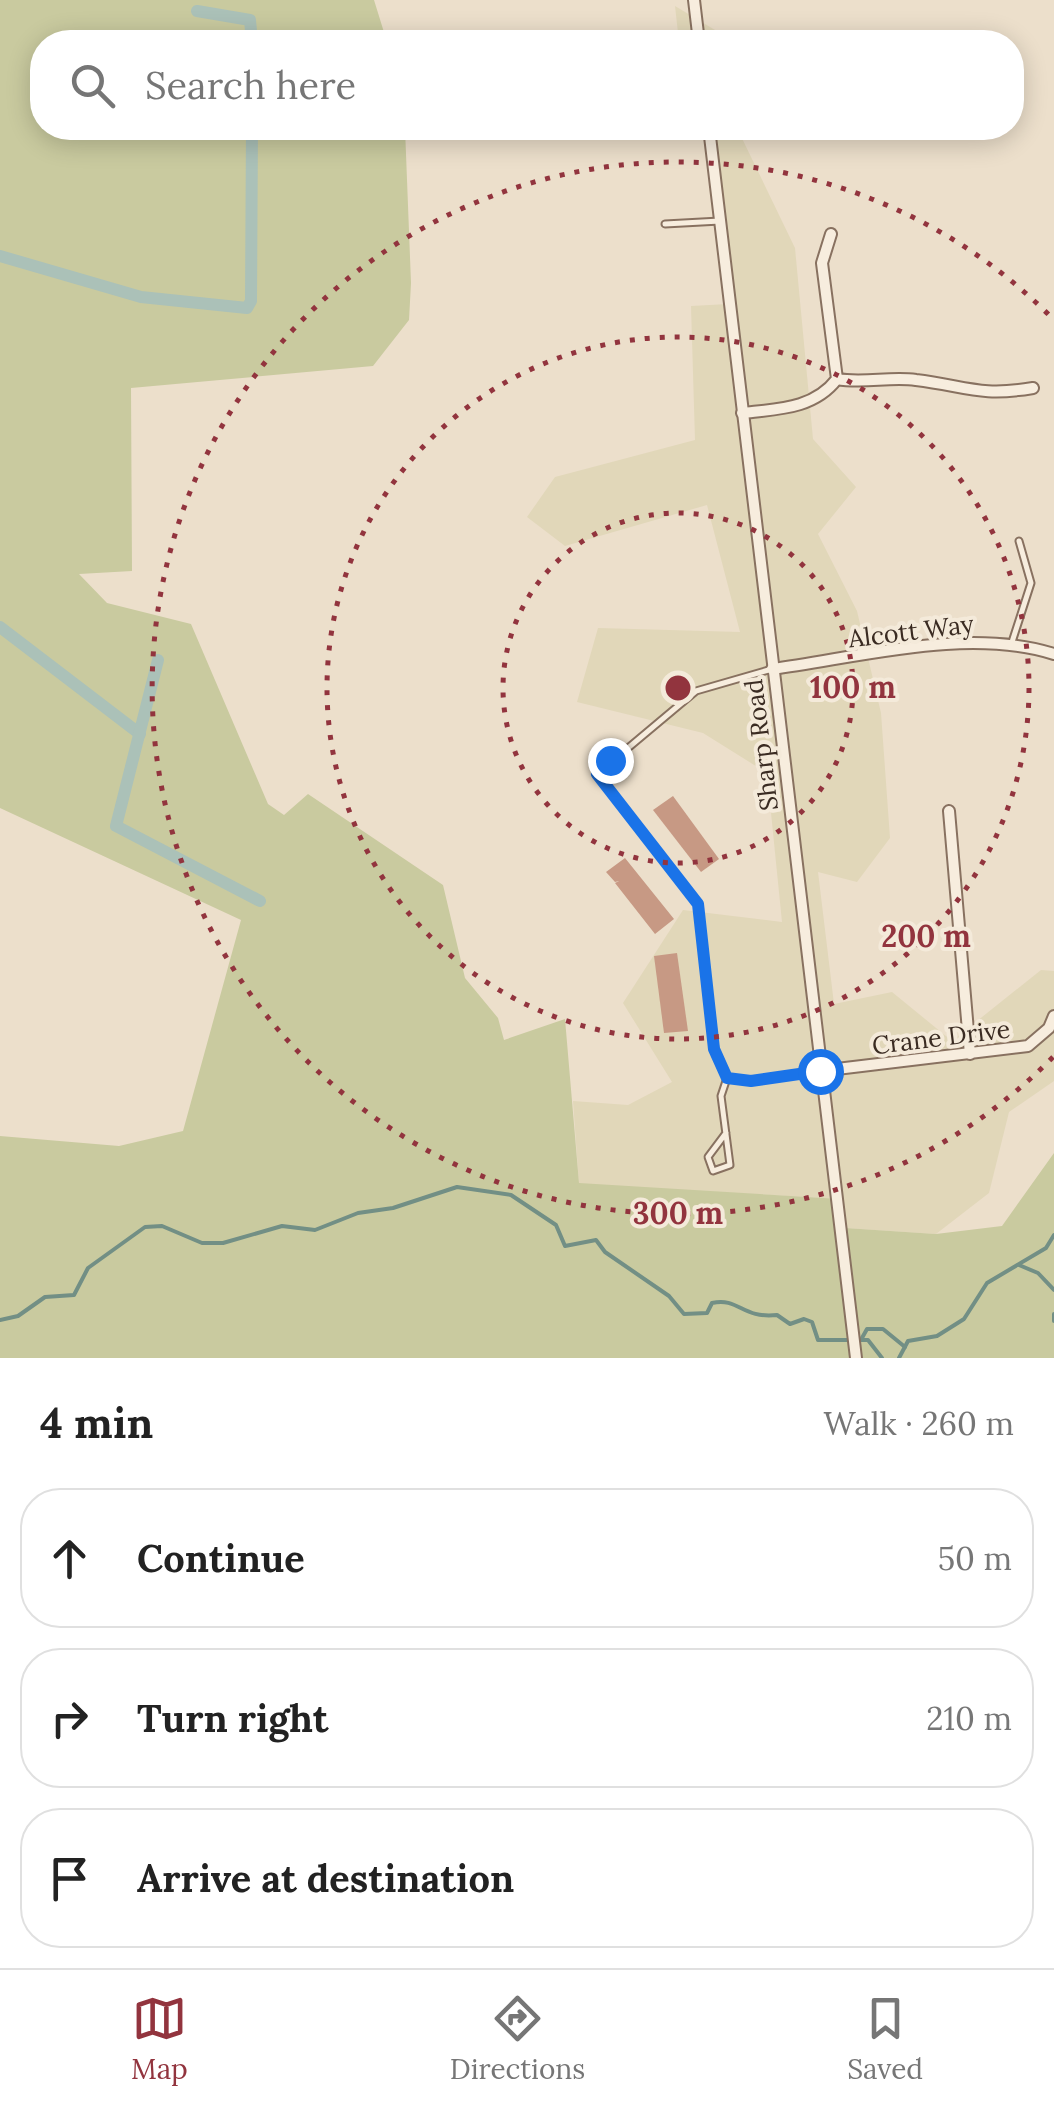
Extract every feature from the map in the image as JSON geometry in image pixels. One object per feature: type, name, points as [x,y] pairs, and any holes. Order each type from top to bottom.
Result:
[{"type":"street","points":[[694,0],[698,30]]},
{"type":"street","name":"Sharp Road","points":[[710,140],[856,1358]]},
{"type":"street","points":[[742,413],[788,408],[824,397],[837,379],[822,263],[831,234]]},
{"type":"street","points":[[837,379],[858,383],[913,379],[992,395],[1033,388]]},
{"type":"street","name":"Alcott Way","points":[[772,669],[978,642],[1012,642],[1054,654]]},
{"type":"street","points":[[949,810],[970,1054]]},
{"type":"street","name":"Crane Drive","points":[[820,1071],[1028,1046],[1054,1016]]},
{"type":"lane","points":[[665,224],[720,221]]},
{"type":"lane","points":[[1012,642],[1031,582],[1019,541]]},
{"type":"lane","points":[[726,1132],[708,1157],[713,1171],[730,1165],[726,1132],[721,1096],[727,1078],[714,1049],[698,904],[597,774],[696,691],[772,669]]},
{"type":"lane","points":[[727,1078],[751,1081],[820,1071]]},
{"type":"shaded area","points":[[675,6],[715,30],[678,30]]},
{"type":"shaded area","points":[[710,140],[743,140],[795,248],[813,439],[856,487],[818,534],[857,611],[881,713],[890,838],[857,882],[818,872],[834,1004],[892,992],[952,1041],[1041,970],[1054,971],[1054,1081],[1009,1112],[989,1193],[936,1234],[844,1228],[839,1199],[579,1184],[573,1101],[628,1105],[672,1082],[623,1003],[683,910],[782,922],[767,773],[703,733],[577,702],[598,628],[740,632],[707,505],[565,546],[527,517],[555,477],[695,440],[691,306],[728,304]]},
{"type":"green space","points":[[0,0],[374,0],[383,30],[30,30],[30,140],[405,140],[409,320],[373,366],[131,388],[132,571],[79,574],[107,603],[191,624],[268,804],[284,815],[308,794],[443,885],[465,978],[498,1018],[504,1040],[565,1019],[579,1183],[840,1199],[845,1228],[936,1234],[1002,1226],[1054,1153],[1054,1358],[0,1358],[0,1136],[119,1146],[183,1131],[241,920],[0,808]]},
{"type":"building","points":[[673,796],[719,859],[701,872],[653,810]]},
{"type":"building","points":[[625,858],[674,919],[655,934],[615,883],[619,881],[615,882],[606,872]]},
{"type":"building","points":[[677,953],[688,1031],[664,1033],[654,956]]},
{"type":"waterway","points":[[197,11],[250,20],[251,30]]},
{"type":"waterway","points":[[0,256],[141,297],[247,308],[251,301],[252,140]]},
{"type":"waterway","points":[[0,627],[140,734]]},
{"type":"waterway","points":[[158,660],[116,826],[260,901]]},
{"type":"waterway","points":[[0,1320],[18,1316],[45,1297],[74,1295],[88,1268],[145,1227],[162,1226],[202,1243],[223,1243],[282,1226],[315,1230],[358,1213],[393,1208],[457,1187],[511,1195],[556,1225],[565,1246],[596,1240],[605,1252],[669,1296],[684,1314],[707,1313],[712,1303],[721,1302],[756,1314],[777,1315],[790,1324],[804,1319],[812,1322],[818,1340],[868,1340],[882,1358]]},
{"type":"waterway","points":[[899,1358],[908,1341],[937,1336],[964,1319],[987,1283],[1046,1248],[1054,1235]]},
{"type":"waterway","points":[[1019,1265],[1038,1273],[1054,1290]]},
{"type":"waterway","points":[[1054,1314],[1054,1321]]},
{"type":"waterway","points":[[862,1338],[867,1329],[883,1329],[905,1347]]},
{"type":"route","points":[[610,760],[597,774],[698,904],[714,1049],[727,1078],[751,1081],[820,1071]]}]
